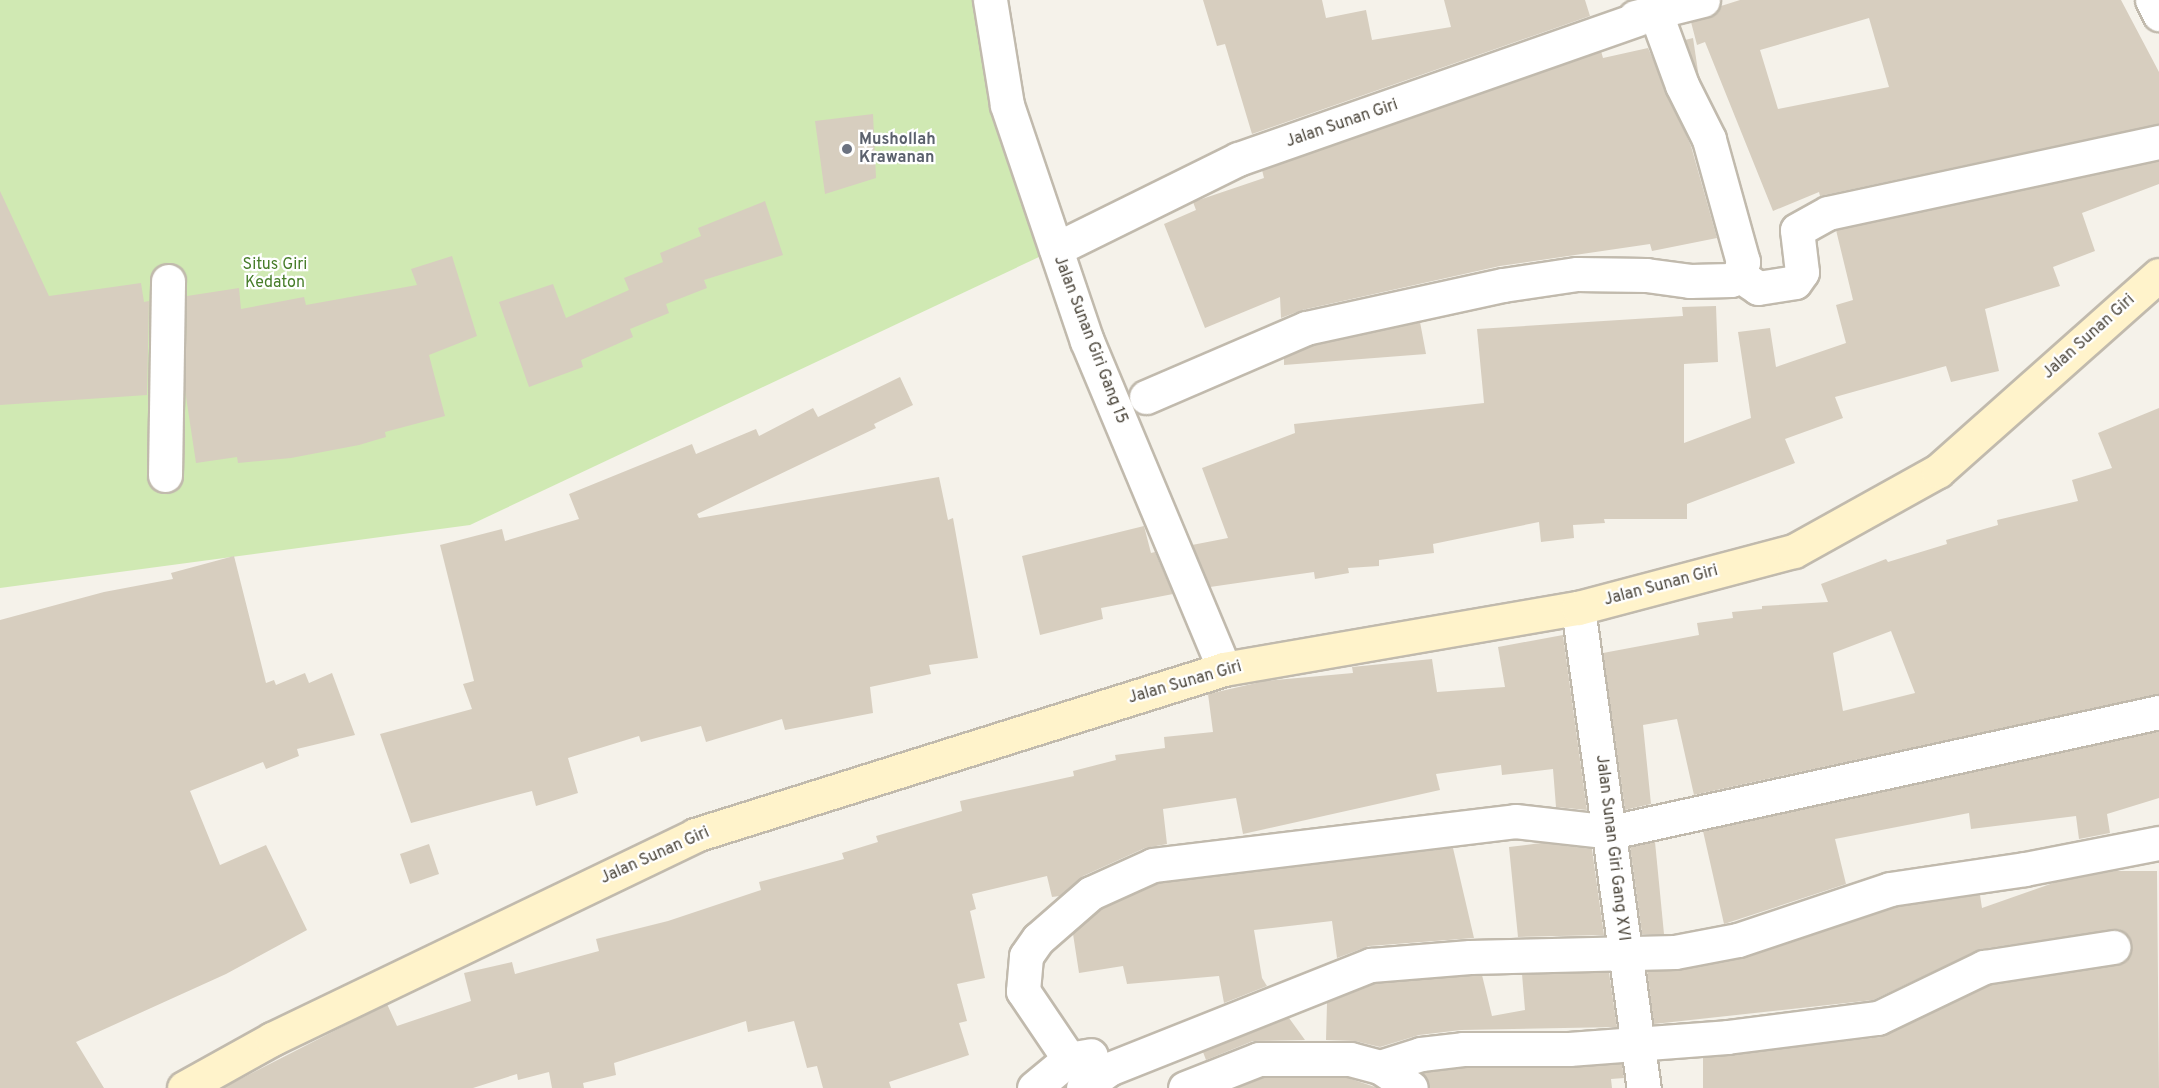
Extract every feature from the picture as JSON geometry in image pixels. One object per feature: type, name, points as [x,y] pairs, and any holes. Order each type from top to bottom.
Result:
[{"type":"main road","name":"Jalan Sunan Giri","points":[[184,1088],[272,1039],[695,835],[1224,669],[1578,608],[1794,551],[1938,471],[2159,275]]},
{"type":"street","name":"Jalan Sunan Giri Gang 15","points":[[990,0],[1007,105],[1087,341],[1224,669]]},
{"type":"street","name":"Jalan Sunan Giri","points":[[1056,249],[1238,159],[1639,11],[1703,0]]},
{"type":"street","points":[[2152,0],[2159,14]]},
{"type":"street","points":[[1146,397],[1306,328],[1503,285],[1577,274],[1646,275],[1690,281],[1731,280],[1739,275],[1744,268],[1729,202],[1709,139],[1682,85],[1639,11]]},
{"type":"street","points":[[1739,275],[1758,288],[1795,282],[1802,272],[1797,231],[1828,213],[2159,142]]},
{"type":"street","points":[[165,475],[168,281]]},
{"type":"street","name":"Jalan Sunan Giri Gang XVI","points":[[1578,608],[1611,832],[1625,953],[1640,1042],[1644,1088]]},
{"type":"street","points":[[1076,1074],[1023,991],[1026,956],[1038,939],[1091,892],[1153,865],[1515,821],[1611,832],[2159,712]]},
{"type":"street","points":[[1034,1088],[1076,1074],[1109,1069],[1332,977],[1371,965],[1470,957],[1675,952],[1738,940],[1890,889],[2025,869],[2159,843]]},
{"type":"street","points":[[1380,1066],[1421,1054],[1463,1049],[1569,1049],[1727,1037],[1878,1018],[1984,967],[2114,947]]},
{"type":"street","points":[[1162,1049],[1186,1087],[1259,1059],[1350,1059],[1380,1066],[1411,1088]]},
{"type":"green space","name":"Situs Giri Kedaton","points":[[0,0],[990,0],[1056,249],[470,525],[0,588]]},
{"type":"building","points":[[1203,0],[1322,0],[1326,18],[1366,10],[1372,40],[1451,27],[1444,0],[1585,0],[1590,16],[1252,134],[1225,44],[1217,46]]},
{"type":"building","points":[[1740,0],[2121,0],[2159,72],[2159,124],[1820,196],[1819,192],[1773,211],[1705,42],[1697,45],[1691,22],[1708,18],[1721,6]],"holes":[[[1869,18],[1889,87],[1778,109],[1760,50]]]},
{"type":"building","points":[[1693,38],[1699,78],[1685,40]]},
{"type":"building","points":[[1648,48],[1691,146],[1717,238],[1652,251],[1650,244],[1500,266],[1302,310],[1281,318],[1280,297],[1205,328],[1164,224],[1196,210],[1193,202],[1264,178],[1262,170],[1601,51],[1603,58]]},
{"type":"building","name":"Mushollah Krawanan","points":[[873,114],[876,178],[825,194],[815,121]]},
{"type":"building","points":[[2159,161],[2159,184],[2082,213],[2095,251],[2053,267],[2060,286],[1985,309],[1999,371],[1951,382],[1946,366],[1835,397],[1843,418],[1785,439],[1795,463],[1687,504],[1687,519],[1604,519],[1605,523],[1573,525],[1574,538],[1541,542],[1539,522],[1433,544],[1434,553],[1379,560],[1379,566],[1348,568],[1349,573],[1315,579],[1314,572],[1210,587],[1192,545],[1228,538],[1202,468],[1295,433],[1294,424],[1484,403],[1477,329],[1683,316],[1682,307],[1716,306],[1718,362],[1684,364],[1684,443],[1751,418],[1738,332],[1770,328],[1776,367],[1846,343],[1836,305],[1853,300],[1836,230]]},
{"type":"building","points":[[0,191],[49,296],[141,283],[144,302],[149,301],[147,395],[0,405]]},
{"type":"building","points":[[765,201],[783,255],[704,280],[707,288],[666,304],[669,313],[630,329],[633,337],[581,360],[583,367],[529,387],[499,302],[553,284],[566,318],[629,290],[624,278],[663,262],[660,253],[701,236],[698,228]]},
{"type":"building","points":[[452,256],[477,336],[429,355],[445,416],[385,432],[386,437],[359,445],[291,458],[238,463],[237,457],[196,463],[185,390],[187,296],[239,288],[241,309],[304,297],[306,305],[417,285],[411,269]]},
{"type":"building","points":[[1420,322],[1426,354],[1284,365],[1284,358],[1312,346]]},
{"type":"building","points":[[900,377],[913,405],[874,424],[876,428],[697,514],[699,518],[939,477],[948,520],[953,518],[978,658],[929,665],[931,674],[870,687],[873,713],[785,730],[782,719],[706,742],[701,726],[641,742],[639,736],[568,758],[578,793],[536,806],[532,791],[411,823],[380,734],[472,709],[463,684],[474,681],[440,545],[502,529],[505,541],[579,519],[569,494],[692,444],[696,454],[756,429],[759,436],[813,408],[818,417]]},
{"type":"building","points":[[2159,408],[2159,694],[1694,795],[1677,719],[1643,725],[1651,804],[1625,810],[1603,653],[1699,635],[1697,623],[1733,618],[1732,612],[1762,609],[1762,606],[1828,602],[1821,584],[1886,559],[1888,562],[1947,544],[1946,540],[1998,525],[1997,520],[2078,501],[2072,480],[2112,468],[2098,433]],"holes":[[[1891,631],[1915,693],[1843,711],[1833,653]]]},
{"type":"building","points":[[1144,526],[1151,553],[1155,552],[1173,594],[1101,608],[1103,619],[1040,635],[1022,556]]},
{"type":"building","points":[[234,556],[266,683],[274,680],[276,685],[305,673],[309,683],[332,673],[355,735],[297,749],[299,756],[266,769],[263,762],[190,791],[220,865],[266,845],[307,930],[226,974],[76,1042],[104,1088],[0,1088],[0,620],[104,592],[173,579],[171,573]]},
{"type":"building","points":[[1563,635],[1587,810],[1556,807],[1553,769],[1502,775],[1501,765],[1436,774],[1440,790],[1243,834],[1236,798],[1163,809],[1167,844],[1145,848],[1083,876],[1060,896],[1052,897],[1047,876],[972,894],[976,909],[970,911],[985,978],[957,984],[967,1021],[959,1023],[969,1055],[889,1082],[891,1088],[823,1088],[817,1066],[807,1068],[794,1021],[748,1032],[746,1021],[614,1063],[616,1075],[583,1083],[584,1088],[552,1088],[549,1072],[518,1080],[517,1074],[473,1088],[223,1088],[387,1004],[397,1026],[471,1001],[464,973],[512,962],[515,974],[599,951],[596,939],[668,921],[761,890],[759,882],[844,859],[842,853],[878,842],[876,836],[962,811],[960,801],[1074,776],[1073,771],[1116,760],[1115,755],[1165,748],[1164,737],[1213,732],[1208,694],[1265,681],[1353,673],[1352,667],[1432,659],[1437,692],[1505,687],[1498,647]]},
{"type":"building","points":[[2159,731],[2159,798],[2107,814],[2110,833],[2079,839],[2076,816],[1971,829],[1969,813],[1835,839],[1846,884],[1724,924],[1703,831]]},
{"type":"building","points":[[1655,842],[1664,934],[1642,934],[1630,847]]},
{"type":"building","points":[[1541,843],[1592,849],[1604,935],[1518,937],[1509,847]]},
{"type":"building","points":[[429,844],[439,874],[410,884],[400,854]]},
{"type":"building","points":[[1453,848],[1474,938],[1369,946],[1337,958],[1332,921],[1254,930],[1262,978],[1267,986],[1224,1003],[1219,976],[1127,984],[1123,966],[1079,973],[1073,934],[1101,909],[1158,883]]},
{"type":"building","points":[[2115,871],[2157,871],[2159,1088],[1703,1088],[1703,1058],[1881,1037],[1990,985],[2116,965],[2125,961],[2132,945],[2119,929],[1981,949],[1873,1000],[1654,1024],[1647,971],[1679,970],[1742,958],[1894,907],[1980,895],[1982,908],[2056,882]]},
{"type":"building","points":[[1609,972],[1617,1027],[1461,1030],[1419,1035],[1380,1047],[1355,1041],[1326,1040],[1327,1003],[1375,983],[1482,975],[1492,1016],[1525,1010],[1522,974]]},
{"type":"building","points":[[1289,1018],[1305,1040],[1253,1041],[1206,1060],[1203,1052]]},
{"type":"building","points":[[1622,1064],[1624,1078],[1611,1079],[1612,1088],[1430,1088],[1422,1073],[1464,1068]]},
{"type":"building","points":[[1263,1078],[1348,1078],[1378,1088],[1236,1088]]},
{"type":"place","name":"Mushollah Krawanan","points":[[847,149]]}]
